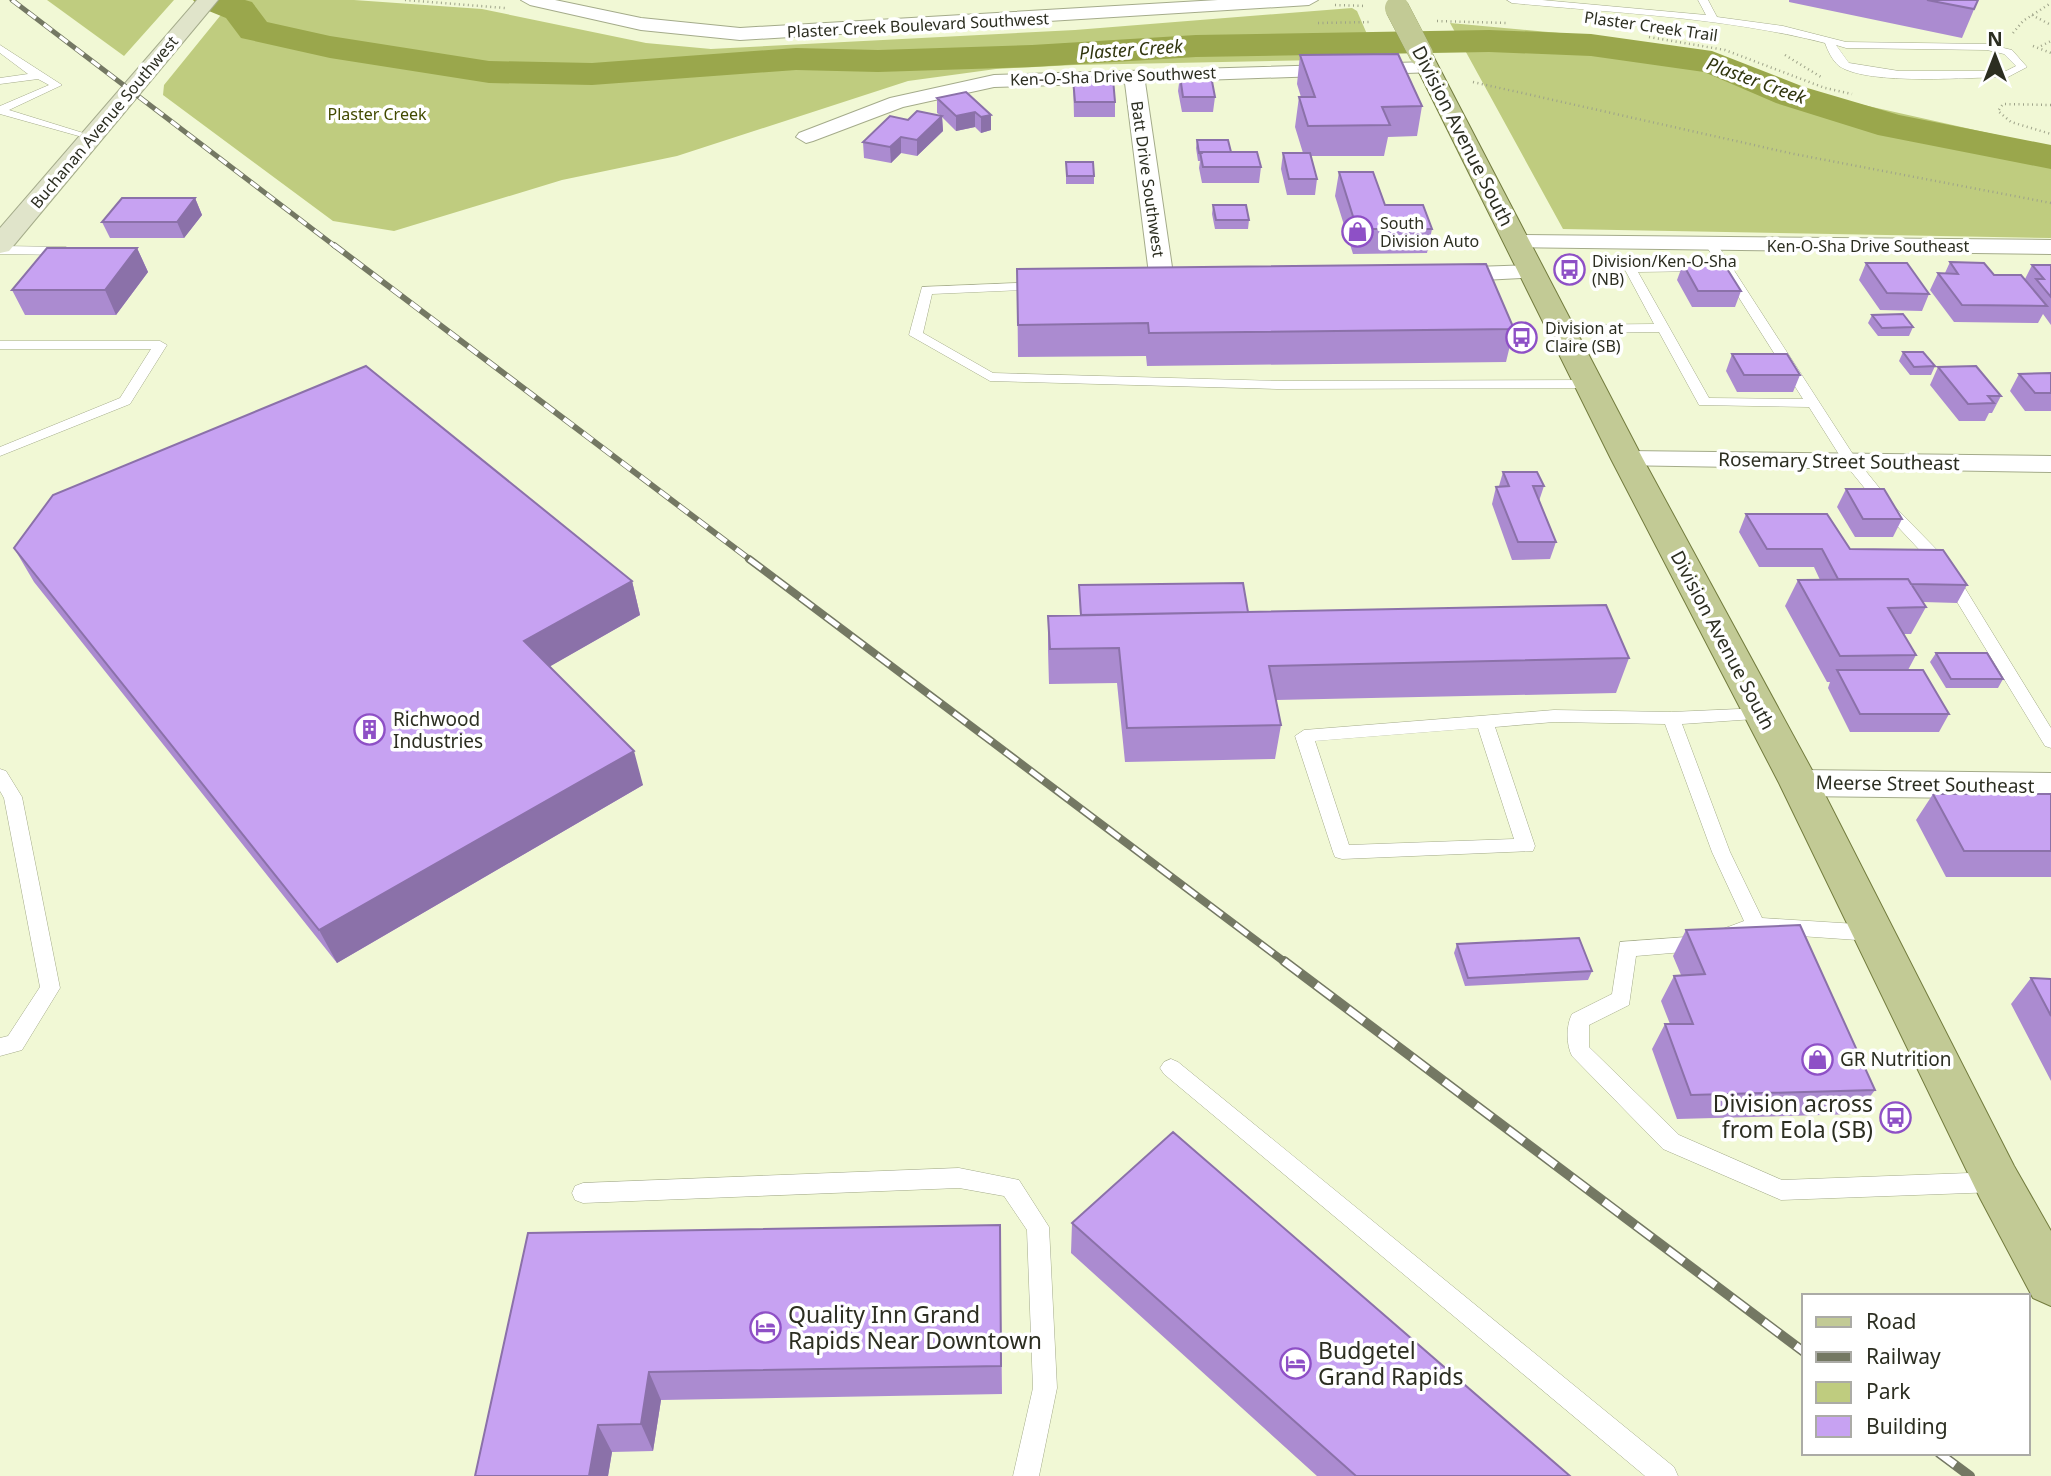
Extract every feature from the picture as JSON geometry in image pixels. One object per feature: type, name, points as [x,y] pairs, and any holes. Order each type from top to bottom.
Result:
[{"type":"main road","name":"Division Avenue South","points":[[1396,4],[1425,48],[1627,459],[1799,783],[1997,1182],[2051,1281]]},
{"type":"street","name":"Plaster Creek Boulevard Southwest","points":[[530,0],[653,26],[740,34],[1309,0]]},
{"type":"street","name":"Buchanan Avenue Southwest","points":[[0,245],[206,2]]},
{"type":"street","name":"Ken-O-Sha Drive Southwest","points":[[806,137],[897,102],[959,86],[1045,77],[1133,75],[1425,48]]},
{"type":"street","name":"Batt Drive Southwest","points":[[1133,75],[1156,282],[1218,280]]},
{"type":"street","name":"Ken-O-Sha Drive Southeast","points":[[1428,275],[1526,257],[1711,244],[2051,247]]},
{"type":"street","name":"Rosemary Street Southeast","points":[[1627,459],[2051,464]]},
{"type":"street","name":"Meerse Street Southeast","points":[[1799,783],[2051,786]]},
{"type":"lane","points":[[1512,0],[1713,19],[1783,29],[1830,43],[1987,47],[2008,52],[2022,68],[2008,74],[1872,72],[1845,65],[1830,43]]},
{"type":"lane","points":[[1703,0],[1713,19]]},
{"type":"lane","points":[[0,48],[57,85],[0,110]]},
{"type":"lane","points":[[0,81],[40,76]]},
{"type":"lane","points":[[0,110],[89,138]]},
{"type":"lane","points":[[1711,244],[1850,461],[1889,509],[1933,555],[2051,742]]},
{"type":"lane","points":[[0,250],[76,251]]},
{"type":"lane","points":[[1726,267],[1630,268],[1704,402],[1812,403]]},
{"type":"lane","points":[[1057,285],[926,290],[916,335],[990,377],[1276,385],[1590,384]]},
{"type":"lane","points":[[1562,329],[1662,328]]},
{"type":"lane","points":[[0,345],[160,345],[125,401],[0,452]]},
{"type":"lane","points":[[1484,721],[1526,846],[1342,852],[1304,736],[1484,721],[1554,716],[1671,718],[1763,714]]},
{"type":"lane","points":[[1671,718],[1721,852],[1756,925]]},
{"type":"lane","points":[[0,776],[13,797],[50,988],[15,1044],[0,1047]]},
{"type":"lane","points":[[1872,933],[1756,925],[1707,944],[1627,948],[1622,999],[1579,1020],[1579,1050],[1671,1142],[1781,1190],[1997,1182]]},
{"type":"lane","points":[[1171,1068],[1665,1476]]},
{"type":"lane","points":[[583,1193],[959,1178],[1011,1187],[1038,1227],[1045,1388],[1026,1476]]},
{"type":"path","points":[[2009,37],[2050,2]]},
{"type":"path","points":[[2032,15],[2051,25]]},
{"type":"path","points":[[1313,23],[1376,22]]},
{"type":"path","points":[[1425,48],[1509,23]]},
{"type":"path","name":"Plaster Creek Trail","points":[[1639,35],[1725,50],[1825,88],[1861,96]]},
{"type":"path","points":[[2040,47],[2051,41]]},
{"type":"path","points":[[1777,48],[1809,72],[1830,80]]},
{"type":"path","points":[[1473,82],[1794,153],[2051,203]]},
{"type":"path","points":[[2051,105],[2003,104],[1998,111],[2011,122],[2051,134]]},
{"type":"green space","points":[[47,0],[174,0],[124,56]]},
{"type":"green space","name":"Plaster Creek","points":[[233,0],[354,0],[482,9],[646,43],[711,49],[1075,30],[1352,8],[1357,11],[1376,55],[1369,59],[996,69],[908,81],[677,156],[562,180],[394,231],[333,221],[163,95],[164,85]]},
{"type":"green space","name":"Plaster Creek","points":[[1450,23],[1581,35],[1711,54],[1810,93],[2051,147],[2051,238],[1563,229]]},
{"type":"building","points":[[1927,0],[1978,0],[1974,9]]},
{"type":"building","points":[[1398,54],[1422,106],[1382,107],[1390,125],[1308,126],[1299,97],[1315,97],[1300,55]]},
{"type":"building","points":[[1101,76],[1101,79],[1113,79],[1115,102],[1075,102],[1073,79]]},
{"type":"building","points":[[1180,76],[1211,76],[1215,97],[1183,97]]},
{"type":"building","points":[[966,92],[991,115],[981,117],[975,112],[956,116],[937,98]]},
{"type":"building","points":[[917,111],[942,116],[917,140],[901,137],[890,147],[863,142],[890,116],[908,120]]},
{"type":"building","points":[[1197,140],[1228,140],[1231,152],[1199,153]]},
{"type":"building","points":[[1200,152],[1257,152],[1261,167],[1203,167]]},
{"type":"building","points":[[1283,153],[1310,153],[1317,179],[1289,179]]},
{"type":"building","points":[[1066,162],[1093,162],[1094,176],[1067,176]]},
{"type":"building","points":[[1339,172],[1373,172],[1385,205],[1423,205],[1432,229],[1357,229]]},
{"type":"building","points":[[122,198],[195,198],[177,222],[102,222]]},
{"type":"building","points":[[1213,205],[1246,205],[1249,220],[1216,220]]},
{"type":"building","points":[[47,248],[137,248],[105,290],[12,290]]},
{"type":"building","points":[[1950,262],[1984,263],[1994,275],[2021,275],[2047,306],[1962,305],[1938,273],[1958,274]]},
{"type":"building","points":[[1866,263],[1907,263],[1929,294],[1887,293]]},
{"type":"building","points":[[1486,264],[1514,329],[1149,333],[1148,323],[1018,325],[1017,269]]},
{"type":"building","points":[[1683,264],[1724,264],[1741,291],[1698,291]]},
{"type":"building","points":[[2032,265],[2051,265],[2051,297],[2036,279],[2044,279]]},
{"type":"building","points":[[1903,314],[1913,327],[1882,328],[1872,315]]},
{"type":"building","points":[[1903,352],[1923,352],[1935,366],[1914,367]]},
{"type":"building","points":[[1732,354],[1787,354],[1800,375],[1744,375]]},
{"type":"building","name":"Richwood Industries","points":[[366,366],[632,581],[524,641],[634,751],[319,930],[14,548],[53,495]]},
{"type":"building","points":[[1976,366],[2001,396],[1988,396],[1994,403],[1968,404],[1938,367]]},
{"type":"building","points":[[2051,373],[2051,393],[2035,393],[2019,374]]},
{"type":"building","points":[[1503,472],[1537,472],[1544,486],[1533,486],[1556,542],[1518,542],[1496,487],[1509,486]]},
{"type":"building","points":[[1846,489],[1884,489],[1902,519],[1863,519]]},
{"type":"building","points":[[1746,514],[1827,514],[1850,549],[1943,550],[1967,585],[1911,584],[1908,579],[1838,579],[1822,549],[1767,549]]},
{"type":"building","points":[[1908,579],[1926,607],[1888,608],[1916,655],[1840,656],[1798,580]]},
{"type":"building","points":[[1243,583],[1248,612],[1081,615],[1079,585]]},
{"type":"building","points":[[1606,605],[1629,658],[1269,666],[1281,725],[1127,728],[1119,648],[1050,649],[1048,616]]},
{"type":"building","points":[[1936,653],[1987,653],[2003,679],[1951,679]]},
{"type":"building","points":[[1837,670],[1923,670],[1949,714],[1860,714]]},
{"type":"building","points":[[1933,794],[2051,794],[2051,851],[1964,851]]},
{"type":"building","points":[[1800,925],[1875,1090],[1691,1095],[1665,1024],[1693,1024],[1674,976],[1705,974],[1686,930]]},
{"type":"building","points":[[1579,938],[1592,971],[1468,978],[1457,944]]},
{"type":"building","points":[[2031,978],[2051,979],[2051,1016]]},
{"type":"building","name":"Budgetel Grand Rapids","points":[[1173,1132],[1570,1476],[1356,1476],[1072,1223]]},
{"type":"building","name":"Quality Inn Grand Rapids Near Downtown","points":[[1000,1225],[1001,1366],[649,1372],[641,1424],[598,1425],[589,1476],[475,1476],[528,1233]]},
{"type":"waterway","name":"Plaster Creek","points":[[211,0],[239,10],[254,30],[330,47],[489,72],[592,74],[796,59],[878,61],[1032,56],[1196,46],[1489,41],[1591,45],[1712,62],[1790,95],[1892,126],[2051,157]]},
{"type":"railway","points":[[12,0],[336,247]]},
{"type":"railway","points":[[334,245],[752,561]]},
{"type":"railway","points":[[749,559],[1286,963]]},
{"type":"railway","points":[[1284,961],[1802,1350]]},
{"type":"railway","points":[[1942,1455],[1970,1476]]},
{"type":"place","name":"South Division Auto","points":[[1357,232]]},
{"type":"place","name":"Division/Ken-O-Sha (NB)","points":[[1569,270]]},
{"type":"place","name":"Division at Claire (SB)","points":[[1522,337]]},
{"type":"place","name":"Richwood Industries","points":[[370,730]]},
{"type":"place","name":"GR Nutrition","points":[[1817,1059]]},
{"type":"place","name":"Division across from Eola (SB)","points":[[1896,1117]]},
{"type":"place","name":"Quality Inn Grand Rapids Near Downtown","points":[[765,1328]]},
{"type":"place","name":"Budgetel Grand Rapids","points":[[1295,1364]]}]
